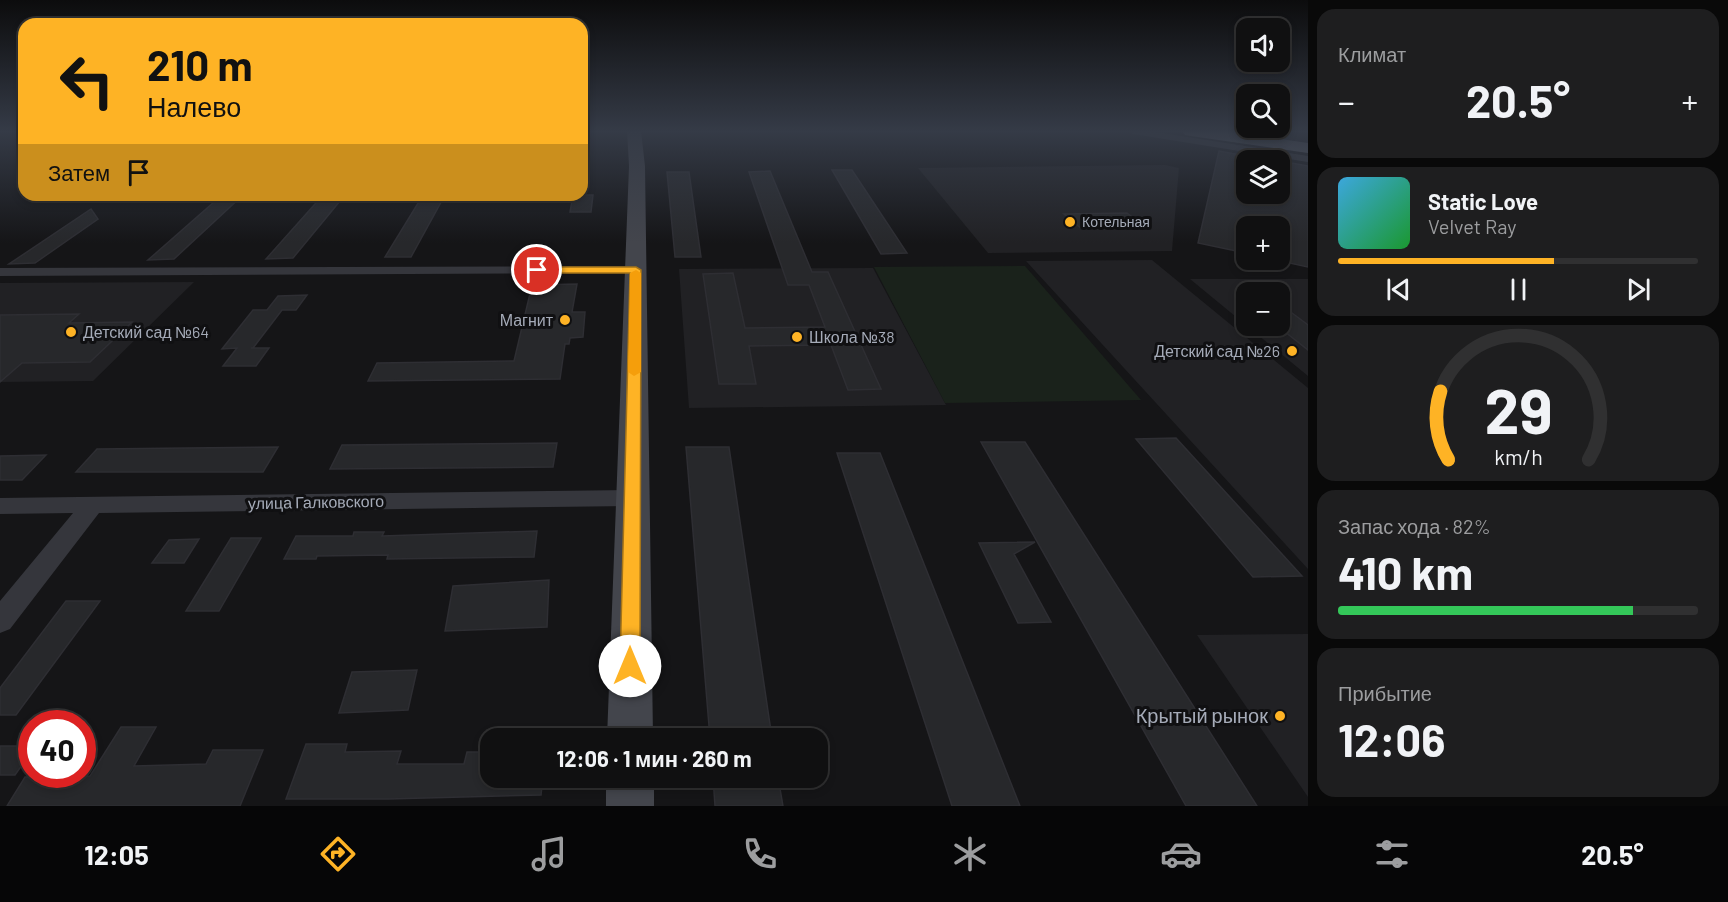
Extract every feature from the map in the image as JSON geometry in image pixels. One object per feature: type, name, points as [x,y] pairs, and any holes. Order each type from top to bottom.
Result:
[{"type":"street","points":[[630,728],[636,169]]},
{"type":"street","points":[[0,272],[636,270]]},
{"type":"street","name":"улица Галковского","points":[[0,506],[631,498]]},
{"type":"street","points":[[0,621],[93,505]]},
{"type":"street","points":[[630,788],[630,806]]},
{"type":"shaded area","points":[[919,169],[1179,169],[1172,251],[988,253]]},
{"type":"shaded area","points":[[1152,260],[1236,329],[1236,336],[1245,336],[1308,388],[1308,569],[1026,261]]},
{"type":"shaded area","points":[[1025,266],[1141,400],[945,403],[874,267]]},
{"type":"shaded area","name":"Школа №38","points":[[873,268],[946,405],[689,408],[679,269]]},
{"type":"shaded area","name":"Детский сад №26","points":[[1190,279],[1308,279],[1308,376],[1259,336],[1290,336],[1290,282],[1236,282],[1236,317]]},
{"type":"shaded area","name":"Детский сад №64","points":[[194,282],[93,381],[0,382],[0,283]]},
{"type":"shaded area","name":"Крытый рынок","points":[[1308,634],[1308,797],[1197,635]]},
{"type":"building","points":[[1215,169],[1236,169],[1236,204],[1290,204],[1290,169],[1308,169],[1308,267],[1290,263],[1290,216],[1236,216],[1236,251],[1198,243]]},
{"type":"building","points":[[832,170],[852,170],[907,253],[881,254]]},
{"type":"building","points":[[770,171],[812,272],[828,272],[881,389],[848,390],[831,345],[749,346],[756,384],[719,384],[703,274],[733,273],[745,328],[825,327],[809,285],[788,285],[749,172]]},
{"type":"building","points":[[667,172],[689,172],[701,257],[675,257]]},
{"type":"building","points":[[588,195],[593,195],[591,212],[570,212],[572,201],[588,201]]},
{"type":"building","points":[[215,201],[237,201],[174,259],[148,260]]},
{"type":"building","points":[[318,201],[340,201],[293,258],[266,259]]},
{"type":"building","points":[[419,201],[442,201],[411,257],[385,257]]},
{"type":"building","points":[[91,209],[98,219],[35,263],[9,264]]},
{"type":"building","points":[[1127,213],[1147,228],[1082,229],[1064,214]]},
{"type":"building","points":[[577,284],[572,312],[585,312],[583,337],[570,338],[569,344],[565,344],[560,379],[368,381],[377,363],[514,361],[532,285]]},
{"type":"building","points":[[307,295],[296,310],[282,310],[253,348],[269,348],[256,366],[223,366],[237,348],[222,349],[253,310],[267,310],[278,296]]},
{"type":"building","points":[[1290,312],[1308,325],[1308,350],[1290,336]]},
{"type":"building","points":[[79,314],[69,323],[132,322],[90,362],[22,363],[0,382],[0,315]]},
{"type":"building","points":[[1176,438],[1302,576],[1253,577],[1136,439]]},
{"type":"building","points":[[981,442],[1025,442],[1257,806],[1186,806]]},
{"type":"building","points":[[557,443],[553,467],[330,469],[342,445]]},
{"type":"building","points":[[278,447],[263,472],[76,472],[97,449]]},
{"type":"building","points":[[686,447],[729,447],[771,728],[709,728]]},
{"type":"building","points":[[837,453],[880,453],[1020,806],[952,806]]},
{"type":"building","points":[[46,455],[22,480],[0,480],[0,456]]},
{"type":"building","points":[[537,531],[534,557],[387,559],[388,555],[284,559],[296,536],[353,536],[354,532],[384,532],[382,536]]},
{"type":"building","points":[[231,538],[261,538],[219,611],[186,611]]},
{"type":"building","points":[[199,539],[184,563],[152,563],[169,540]]},
{"type":"building","points":[[1035,542],[1014,554],[1051,622],[1018,623],[979,543]]},
{"type":"building","points":[[549,580],[547,627],[445,631],[453,586]]},
{"type":"building","points":[[66,601],[100,601],[16,715],[0,715],[0,688]]},
{"type":"building","points":[[417,670],[408,710],[339,713],[352,672]]},
{"type":"building","points":[[121,727],[156,727],[134,766],[206,764],[213,750],[263,750],[240,806],[7,806],[18,788],[96,788],[96,767]]},
{"type":"building","points":[[306,744],[347,744],[345,752],[401,751],[397,764],[464,764],[467,752],[480,752],[480,788],[542,788],[541,795],[286,799]]},
{"type":"building","points":[[0,746],[18,746],[18,771],[15,775],[0,775]]},
{"type":"building","points":[[714,788],[780,788],[783,806],[715,806]]},
{"type":"slow traffic","points":[[634,372],[636,273]]},
{"type":"place","name":"Котельная","points":[[1070,222]]},
{"type":"place","name":"Магнит","points":[[565,320]]},
{"type":"place","name":"Детский сад №64","points":[[71,332]]},
{"type":"place","name":"Школа №38","points":[[797,337]]},
{"type":"place","name":"Детский сад №26","points":[[1292,351]]},
{"type":"place","name":"Крытый рынок","points":[[1280,716]]},
{"type":"route","points":[[537,270],[636,270],[630,666]]}]
